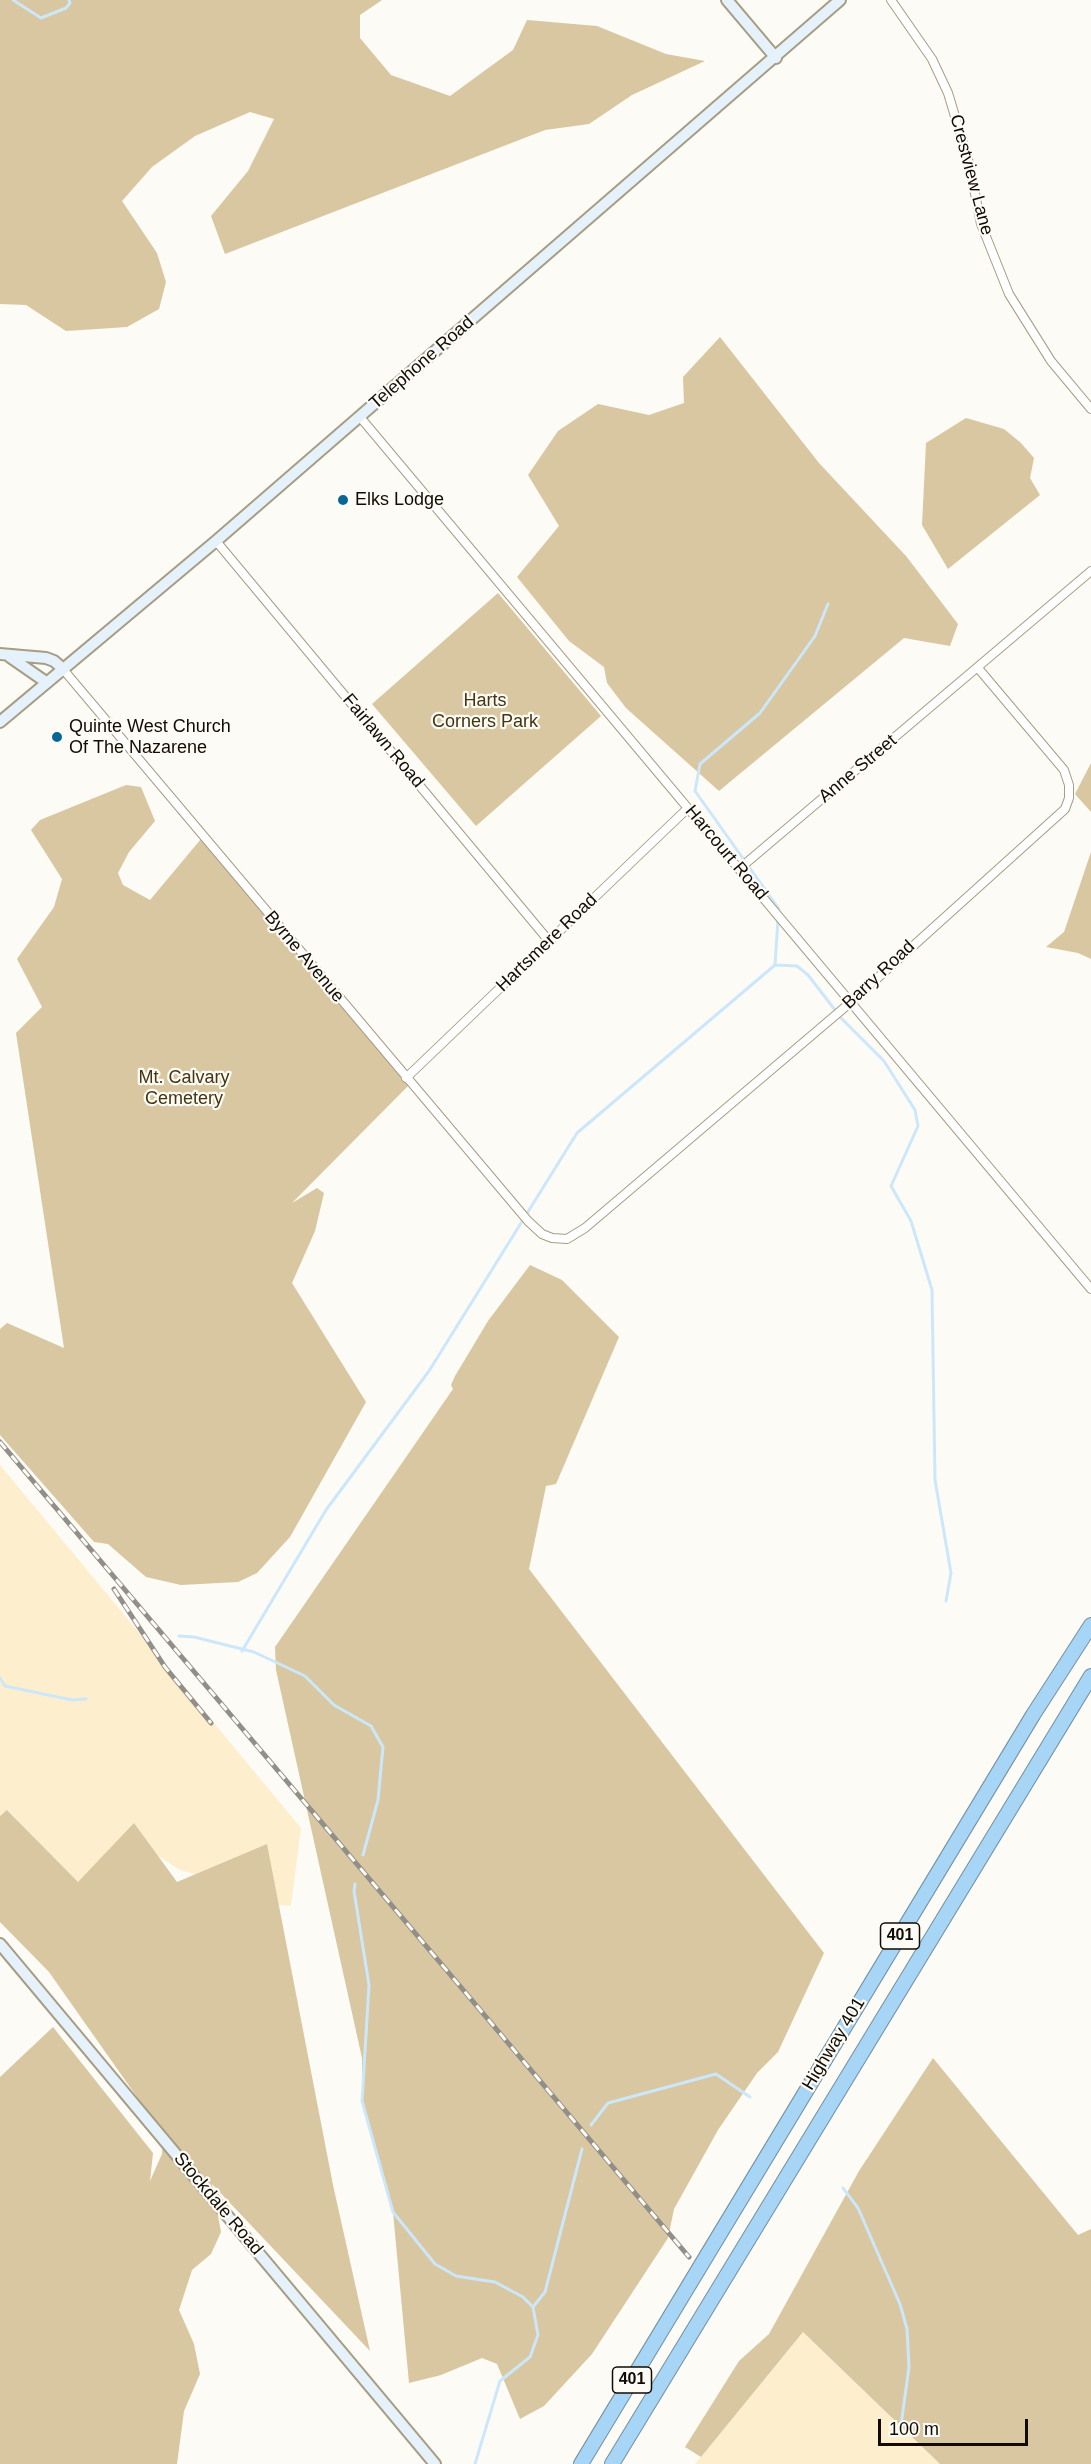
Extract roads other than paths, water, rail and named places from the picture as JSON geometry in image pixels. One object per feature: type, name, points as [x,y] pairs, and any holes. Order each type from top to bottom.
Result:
[{"type":"highway","name":"Highway 401","points":[[581,2464],[1027,1725],[1091,1625]]},
{"type":"highway","name":"Highway 401","points":[[612,2464],[1091,1676]]},
{"type":"street","points":[[728,0],[776,58]]},
{"type":"street","name":"Telephone Road","points":[[0,722],[216,541],[776,58],[840,0]]},
{"type":"street","name":"Crestview Lane","points":[[891,0],[932,59],[948,93],[969,163],[981,224],[1009,294],[1051,361],[1091,409]]},
{"type":"street","name":"Harcourt Road","points":[[360,417],[1091,1288]]},
{"type":"street","name":"Fairlawn Road","points":[[216,541],[549,941]]},
{"type":"street","points":[[978,668],[1091,571]]},
{"type":"street","points":[[5,656],[46,658],[62,668]]},
{"type":"street","points":[[5,656],[46,682]]},
{"type":"street","name":"Byrne Avenue","points":[[62,668],[528,1221],[542,1234],[552,1238]]},
{"type":"street","name":"Anne Street","points":[[739,869],[978,668]]},
{"type":"street","name":"Barry Road","points":[[552,1238],[567,1239],[585,1228],[851,1002],[1065,809],[1069,798],[1069,785],[1064,770],[978,668]]},
{"type":"street","name":"Hartsmere Road","points":[[406,1078],[688,808]]},
{"type":"street","name":"Stockdale Road","points":[[0,1944],[435,2464]]},
{"type":"waterway","points":[[13,0],[41,18],[66,8],[70,3],[69,0]]},
{"type":"waterway","points":[[778,913],[779,909],[695,791],[700,764],[760,713],[815,636],[828,604]]},
{"type":"waterway","points":[[775,965],[778,919]]},
{"type":"waterway","points":[[242,1651],[326,1510],[429,1371],[577,1133],[775,965],[797,966],[808,975],[842,1019],[884,1061],[915,1110],[918,1126],[891,1186],[911,1221],[932,1290],[935,1480],[951,1573],[946,1601]]},
{"type":"waterway","points":[[179,1636],[194,1637],[254,1652],[305,1676],[334,1705],[371,1726],[383,1747],[378,1800],[363,1855]]},
{"type":"waterway","points":[[0,1678],[5,1686],[72,1700],[86,1699]]},
{"type":"waterway","points":[[355,1884],[354,1891],[369,1985],[362,2101],[393,2212],[435,2264],[456,2276],[495,2282],[523,2297],[533,2307],[538,2335],[530,2357],[500,2381],[475,2464]]},
{"type":"waterway","points":[[591,2125],[608,2103],[716,2074],[750,2097]]},
{"type":"waterway","points":[[533,2307],[545,2292],[582,2149]]},
{"type":"waterway","points":[[843,2188],[858,2208],[900,2304],[907,2329],[909,2367],[901,2425]]},
{"type":"railway","points":[[0,1442],[689,2257]]},
{"type":"railway","points":[[114,1589],[165,1667],[211,1723]]},
{"type":"place","name":"Elks Lodge","points":[[343,500]]},
{"type":"place","name":"Quinte West Church Of The Nazarene","points":[[57,737]]},
{"type":"park label","name":"Harts Corners Park","points":[[485,711]]},
{"type":"park label","name":"Mt. Calvary Cemetery","points":[[184,1088]]}]
